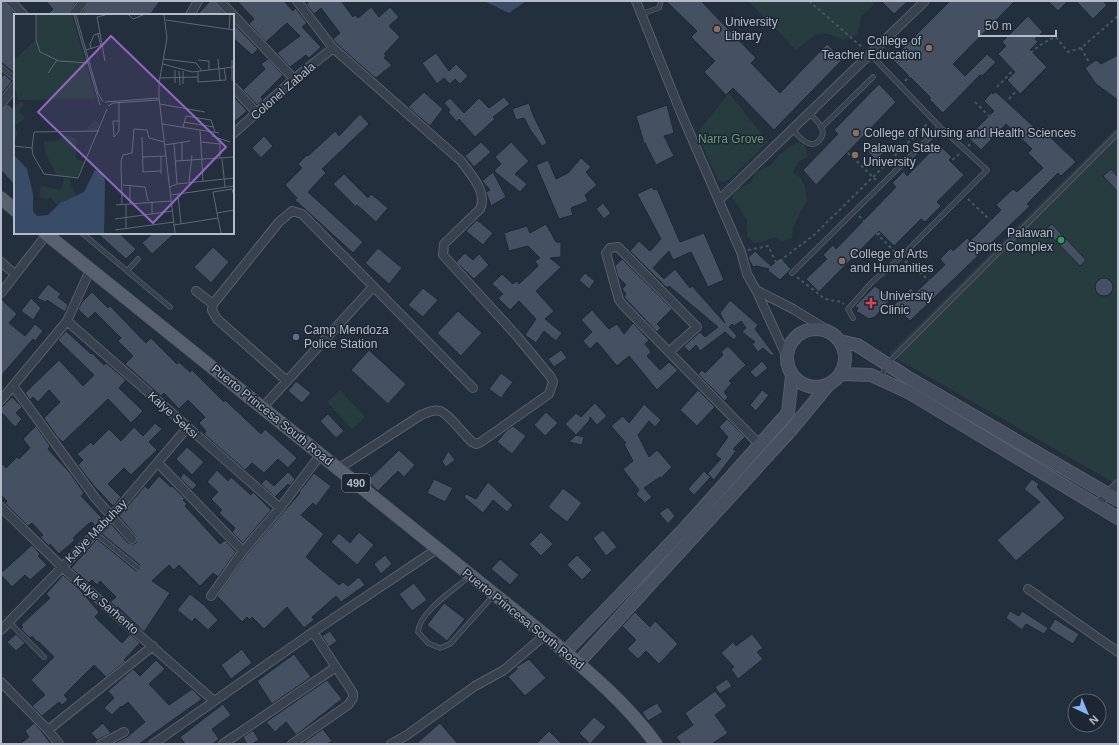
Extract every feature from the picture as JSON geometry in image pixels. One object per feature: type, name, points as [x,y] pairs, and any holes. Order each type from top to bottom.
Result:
[{"type":"main road","points":[[1,198],[14,208]]},
{"type":"main road","name":"Puerto Princesa South Road","points":[[47,234],[545,635],[578,663],[637,720],[656,744]]},
{"type":"street","points":[[10,1],[23,14]]},
{"type":"street","points":[[74,14],[84,1]]},
{"type":"street","points":[[191,14],[198,1]]},
{"type":"street","points":[[220,1],[232,14]]},
{"type":"street","points":[[297,1],[333,48],[461,161],[472,177],[481,191],[483,204],[480,209],[444,244],[443,255],[516,335],[550,376],[553,382],[549,394],[481,442],[476,444],[472,442],[445,414],[440,411],[432,411],[421,415],[338,469]]},
{"type":"street","points":[[636,1],[681,114],[741,252],[747,274],[786,355],[788,369],[792,376],[806,386],[818,387],[829,384]]},
{"type":"street","points":[[719,200],[810,114],[925,1]]},
{"type":"street","points":[[234,16],[294,79]]},
{"type":"street","name":"Colonel Zabala","points":[[234,133],[294,79],[333,48]]},
{"type":"street","points":[[1,104],[14,87]]},
{"type":"street","points":[[234,88],[257,113]]},
{"type":"street","points":[[287,380],[217,319],[212,310],[213,304],[280,222],[292,212],[302,214],[473,388]]},
{"type":"street","points":[[1,293],[45,234]]},
{"type":"street","points":[[669,352],[697,327],[618,247],[610,248],[606,253],[619,300],[669,352],[760,444]]},
{"type":"street","points":[[1,262],[10,270]]},
{"type":"street","points":[[1,400],[68,321],[90,268]]},
{"type":"street","points":[[263,407],[373,287]]},
{"type":"street","points":[[578,663],[791,430],[829,384],[840,374],[845,363],[845,358],[844,352],[836,337],[793,309],[756,290]]},
{"type":"street","points":[[196,291],[213,304]]},
{"type":"street","name":"Kalye Seksi","points":[[68,321],[187,428],[280,508]]},
{"type":"street","points":[[786,355],[790,344],[798,334],[809,329],[821,329],[836,337],[857,345],[1118,500]]},
{"type":"street","points":[[840,374],[871,375],[910,393],[1118,518]]},
{"type":"street","points":[[565,652],[687,526],[788,413],[792,376]]},
{"type":"street","points":[[13,386],[96,499],[132,539]]},
{"type":"street","name":"Kalye Mabuhay","points":[[1,630],[111,517],[187,428]]},
{"type":"street","points":[[211,596],[242,551],[280,508],[321,454]]},
{"type":"street","points":[[158,463],[242,551]]},
{"type":"street","points":[[1096,506],[1118,484]]},
{"type":"street","name":"Kalye Sarhento","points":[[1,507],[62,567],[214,701]]},
{"type":"street","points":[[152,744],[313,632],[437,549]]},
{"type":"street","points":[[1028,589],[1118,652]]},
{"type":"street","points":[[292,744],[352,701],[352,693],[313,632]]},
{"type":"street","points":[[391,744],[407,735],[475,686],[504,670],[545,635]]},
{"type":"street","points":[[48,730],[153,646]]},
{"type":"street","points":[[223,744],[336,667]]},
{"type":"street","points":[[1,682],[48,730],[59,744]]},
{"type":"street","points":[[101,744],[124,732]]},
{"type":"lane","points":[[642,14],[659,8],[661,1]]},
{"type":"lane","points":[[853,318],[848,309],[872,282],[901,257],[987,170],[940,127],[870,54]]},
{"type":"lane","points":[[1,67],[14,78]]},
{"type":"lane","points":[[822,127],[873,77]]},
{"type":"lane","points":[[793,130],[806,143],[814,144],[822,138],[822,127],[810,114]]},
{"type":"lane","points":[[792,273],[940,127]]},
{"type":"lane","points":[[881,379],[887,364],[1118,133]]},
{"type":"lane","points":[[83,234],[170,307]]},
{"type":"lane","points":[[127,271],[138,259]]},
{"type":"lane","points":[[95,533],[138,568]]},
{"type":"lane","points":[[471,576],[437,604],[421,620],[418,632],[428,643],[440,648],[450,644],[494,594]]},
{"type":"lane","points":[[9,622],[44,657]]},
{"type":"path","points":[[809,1],[870,54]]},
{"type":"path","points":[[997,87],[1033,51],[1047,41],[1056,37],[1068,52],[1081,48],[1118,16]]},
{"type":"path","points":[[1081,48],[1090,64]]},
{"type":"path","points":[[909,73],[912,76]]},
{"type":"path","points":[[1009,99],[1017,90]]},
{"type":"path","points":[[975,102],[989,116]]},
{"type":"path","points":[[741,252],[768,246],[776,262],[781,260],[814,235],[932,118]]},
{"type":"path","points":[[948,164],[964,149]]},
{"type":"path","points":[[848,153],[882,185]]},
{"type":"path","points":[[963,195],[990,220]]},
{"type":"path","points":[[854,212],[901,257],[929,280]]},
{"type":"path","points":[[878,234],[881,231]]},
{"type":"path","points":[[781,260],[792,273],[825,299],[841,302],[848,309]]},
{"type":"green space","points":[[748,1],[873,1],[874,5],[861,16],[858,34],[843,40],[828,34],[818,34],[796,50]]},
{"type":"green space","name":"Narra Grove","points":[[729,93],[768,142],[730,179],[723,182],[718,180],[697,133]]},
{"type":"green space","name":"Palawan Sports Complex","points":[[1118,126],[1118,485],[889,354]]},
{"type":"green space","points":[[797,142],[805,145],[807,157],[798,162],[793,173],[800,177],[805,187],[807,200],[793,227],[792,238],[782,241],[773,237],[763,242],[754,243],[747,236],[747,219],[732,197],[738,188],[751,183],[755,173],[771,165],[780,154]]},
{"type":"green space","points":[[340,390],[365,417],[352,429],[327,402]]},
{"type":"water","points":[[484,1],[526,1],[509,13]]},
{"type":"building","points":[[1,1],[5,1],[15,14],[14,14],[14,73],[1,62]]},
{"type":"building","points":[[46,1],[77,1],[69,14],[48,14],[53,9]]},
{"type":"building","points":[[89,1],[160,1],[151,14],[81,14]]},
{"type":"building","points":[[210,1],[215,1],[225,14],[198,14]]},
{"type":"building","points":[[237,1],[284,1],[293,11],[295,8],[297,10],[307,23],[302,27],[321,47],[309,58],[306,55],[290,67],[277,53],[300,36],[287,23],[266,42],[249,24],[254,19]]},
{"type":"building","points":[[310,1],[341,1],[353,17],[355,15],[358,18],[371,7],[379,17],[390,7],[399,17],[389,26],[400,37],[384,54],[386,55],[384,58],[392,65],[376,78],[373,76],[337,44],[333,39],[340,33],[321,8],[314,14],[306,4]]},
{"type":"building","points":[[666,1],[701,1],[756,58],[751,63],[780,93],[827,44],[843,59],[774,130],[733,88],[726,95],[704,72],[715,61],[691,37],[697,31]]},
{"type":"building","points":[[881,1],[908,1],[894,14]]},
{"type":"building","name":"College of Teacher Education","points":[[950,1],[1015,1],[953,64],[965,76],[987,54],[996,62],[982,76],[980,75],[943,113],[929,99],[931,98],[892,59]]},
{"type":"building","points":[[1048,1],[1068,1],[1058,11]]},
{"type":"building","points":[[1076,1],[1103,1],[1107,5],[1093,19]]},
{"type":"building","points":[[1028,16],[1043,32],[1035,39],[1038,42],[1030,50],[1047,67],[1020,94],[1007,80],[1015,72],[998,54],[1006,46],[1002,42]]},
{"type":"building","points":[[234,24],[258,49],[252,55],[234,39]]},
{"type":"building","points":[[436,53],[449,71],[456,64],[468,76],[460,84],[455,79],[450,84],[444,78],[437,84],[422,63]]},
{"type":"building","points":[[1118,55],[1118,100],[1096,84],[1085,68],[1096,60],[1101,64]]},
{"type":"building","points":[[268,59],[283,75],[261,97],[263,100],[257,105],[243,90],[265,69],[261,64]]},
{"type":"building","points":[[4,74],[12,81],[1,95],[1,78]]},
{"type":"building","points":[[879,84],[896,102],[816,185],[803,170],[838,134],[834,130]]},
{"type":"building","points":[[424,92],[443,109],[430,126],[408,107]]},
{"type":"building","points":[[992,92],[993,94],[996,92],[1046,138],[1049,136],[1076,162],[1061,176],[1058,173],[1027,204],[1030,206],[910,321],[894,305],[911,288],[915,293],[945,265],[940,259],[951,248],[953,251],[967,238],[970,241],[1001,210],[996,205],[1013,189],[1017,192],[1043,168],[1028,153],[1032,149],[1006,124],[981,150],[968,137],[994,111],[984,101]]},
{"type":"building","points":[[504,97],[510,104],[493,117],[495,119],[475,137],[459,119],[457,122],[448,112],[450,110],[444,103],[450,98],[464,113],[479,98],[489,108]]},
{"type":"building","points":[[235,98],[247,111],[234,122]]},
{"type":"building","points":[[529,103],[533,115],[547,143],[542,146],[524,118],[516,120],[512,109]]},
{"type":"building","points":[[8,104],[14,109],[14,185],[1,170],[1,109]]},
{"type":"building","points":[[667,105],[674,133],[664,136],[674,156],[656,165],[644,143],[636,116]]},
{"type":"building","points":[[360,114],[369,124],[322,169],[326,173],[308,192],[363,242],[353,253],[295,200],[297,198],[285,185],[302,168],[298,164],[307,155],[308,156],[335,131],[339,136]]},
{"type":"building","points":[[264,136],[273,146],[261,158],[252,148]]},
{"type":"building","points":[[481,142],[491,152],[474,167],[465,156]]},
{"type":"building","points":[[511,142],[529,161],[515,174],[527,184],[520,192],[494,171],[501,164],[495,157]]},
{"type":"building","points":[[878,143],[886,151],[876,160],[868,152]]},
{"type":"building","points":[[938,144],[952,157],[949,160],[964,175],[937,202],[941,206],[925,222],[921,219],[894,246],[879,231],[819,292],[806,279],[827,259],[823,255],[833,245],[836,249],[896,187],[892,183],[904,171],[907,176]]},
{"type":"building","points":[[581,158],[591,167],[586,172],[597,185],[585,195],[588,201],[571,208],[573,215],[559,219],[536,165],[548,160],[556,179],[568,173]]},
{"type":"building","points":[[1111,169],[1118,177],[1118,192],[1103,176]]},
{"type":"building","points":[[493,172],[506,197],[491,206],[486,192],[490,190],[482,181]]},
{"type":"building","points":[[344,174],[368,198],[371,194],[388,208],[376,222],[357,205],[356,207],[333,184]]},
{"type":"building","points":[[652,187],[654,190],[657,189],[680,242],[704,233],[724,280],[708,287],[691,252],[673,260],[669,251],[653,268],[664,279],[675,269],[690,288],[692,286],[725,323],[720,313],[730,300],[758,325],[755,329],[774,354],[772,356],[763,348],[758,352],[752,344],[755,342],[742,332],[746,328],[741,321],[734,326],[732,324],[729,327],[737,336],[734,340],[725,332],[700,351],[696,345],[689,352],[684,346],[700,332],[705,337],[718,327],[669,286],[667,288],[630,251],[639,241],[650,251],[661,239],[637,194]]},
{"type":"building","points":[[603,203],[611,213],[604,219],[596,209]]},
{"type":"building","points":[[477,220],[493,233],[483,245],[466,231]]},
{"type":"building","points":[[546,224],[556,242],[561,242],[561,257],[550,258],[561,267],[536,291],[554,311],[545,319],[562,333],[556,341],[544,331],[536,343],[525,335],[536,319],[519,301],[510,310],[498,298],[503,294],[492,284],[502,274],[513,284],[517,281],[519,284],[538,266],[535,261],[540,258],[528,246],[509,251],[504,233],[527,226],[530,233]]},
{"type":"building","points":[[1052,224],[1086,260],[1080,266],[1045,230]]},
{"type":"building","points":[[98,234],[120,234],[136,249],[126,259]]},
{"type":"building","points":[[152,234],[174,234],[152,254],[142,243]]},
{"type":"building","points":[[213,247],[229,262],[211,283],[194,267]]},
{"type":"building","points":[[378,248],[402,268],[389,284],[365,263]]},
{"type":"building","points":[[755,251],[771,266],[780,258],[791,269],[780,280],[767,270],[769,269],[757,266],[753,267],[748,258]]},
{"type":"building","points":[[465,253],[473,260],[479,254],[489,265],[474,279],[456,262]]},
{"type":"building","points":[[622,259],[672,309],[657,324],[661,328],[657,332],[624,297],[626,294],[622,289],[626,285],[618,277],[615,266]]},
{"type":"building","points":[[585,273],[595,281],[589,289],[579,280]]},
{"type":"building","points":[[1104,278],[1110,281],[1113,287],[1110,293],[1104,296],[1098,293],[1095,287],[1098,281]]},
{"type":"building","points":[[48,284],[61,294],[58,297],[68,305],[65,312],[47,300],[45,302],[37,298]]},
{"type":"building","name":"University Clinic","points":[[875,286],[891,298],[875,317],[869,319],[856,311],[858,308],[855,306]]},
{"type":"building","points":[[423,288],[438,300],[423,317],[408,305]]},
{"type":"building","points":[[92,292],[108,308],[110,306],[146,343],[151,338],[177,364],[179,362],[190,372],[192,370],[224,402],[225,400],[261,434],[265,429],[297,458],[288,468],[278,459],[264,473],[252,463],[245,470],[204,434],[206,431],[199,423],[205,417],[188,400],[179,409],[164,393],[161,396],[125,364],[133,356],[118,341],[121,338],[95,312],[88,319],[78,309],[82,302]]},
{"type":"building","points":[[31,298],[41,308],[33,320],[21,311]]},
{"type":"building","points":[[1,299],[17,314],[9,323],[25,336],[35,324],[43,331],[35,341],[33,339],[1,376]]},
{"type":"building","points":[[592,310],[609,329],[617,324],[624,334],[633,323],[649,340],[645,344],[651,352],[647,356],[660,370],[669,362],[678,370],[657,390],[629,356],[617,366],[597,342],[590,349],[583,341],[592,332],[581,320]]},
{"type":"building","points":[[458,311],[482,333],[461,356],[437,333]]},
{"type":"building","points":[[66,331],[104,365],[106,363],[126,380],[119,388],[143,411],[131,423],[108,399],[63,442],[58,438],[44,418],[60,402],[49,390],[38,402],[33,397],[30,400],[25,393],[59,360],[83,386],[94,375],[58,340]]},
{"type":"building","points":[[728,346],[746,365],[729,381],[732,383],[724,392],[728,397],[725,401],[698,374],[702,370],[705,373],[723,355],[721,352]]},
{"type":"building","points":[[369,350],[406,384],[388,404],[351,370]]},
{"type":"building","points":[[561,350],[567,358],[554,367],[548,359]]},
{"type":"building","points":[[762,361],[768,368],[756,378],[750,372]]},
{"type":"building","points":[[501,373],[513,382],[501,398],[489,389]]},
{"type":"building","points":[[296,381],[311,393],[302,403],[288,391]]},
{"type":"building","points":[[698,390],[715,407],[697,426],[680,410]]},
{"type":"building","points":[[762,390],[769,395],[756,411],[750,405]]},
{"type":"building","points":[[12,397],[22,407],[16,413],[22,419],[15,427],[1,412],[1,408]]},
{"type":"building","points":[[595,403],[607,416],[597,425],[590,417],[589,421],[576,435],[565,424],[576,413],[581,417]]},
{"type":"building","points":[[644,404],[661,420],[655,427],[649,421],[638,435],[649,457],[657,450],[672,467],[661,478],[660,477],[644,488],[652,497],[645,503],[636,494],[639,490],[623,469],[633,461],[624,444],[626,443],[611,426],[623,416],[629,423]]},
{"type":"building","points":[[546,412],[558,423],[545,436],[534,425]]},
{"type":"building","points":[[328,414],[344,431],[336,438],[320,421]]},
{"type":"building","points":[[727,419],[745,437],[733,449],[736,451],[714,480],[707,474],[721,459],[715,455],[728,437],[719,427]]},
{"type":"building","points":[[155,423],[162,429],[149,442],[157,450],[131,475],[124,468],[108,484],[121,497],[113,506],[94,486],[78,465],[83,460],[77,454],[91,442],[93,445],[109,429],[121,441],[134,427],[143,436]]},
{"type":"building","points":[[36,426],[50,446],[48,449],[70,473],[84,493],[81,496],[102,518],[95,526],[92,522],[88,524],[73,538],[75,540],[59,554],[50,544],[49,546],[40,537],[43,535],[32,523],[28,526],[5,503],[7,501],[1,495],[1,463],[6,468],[17,457],[19,459],[30,448],[23,439]]},
{"type":"building","points":[[513,426],[526,436],[512,454],[497,442],[506,431]]},
{"type":"building","points":[[576,435],[584,437],[582,445],[569,442]]},
{"type":"building","points":[[187,447],[204,462],[192,475],[176,459]]},
{"type":"building","points":[[399,450],[415,465],[404,477],[398,471],[378,491],[367,481]]},
{"type":"building","points":[[448,451],[455,460],[446,467],[442,462]]},
{"type":"building","points":[[217,470],[228,481],[231,477],[251,495],[253,492],[271,510],[243,543],[232,532],[235,528],[219,513],[222,510],[211,499],[218,492],[207,482]]},
{"type":"building","points":[[704,471],[711,477],[694,495],[688,489]]},
{"type":"building","points":[[288,472],[295,479],[290,486],[288,484],[275,497],[261,484],[266,479],[274,486]]},
{"type":"building","points":[[184,473],[197,485],[192,490],[180,478]]},
{"type":"building","points":[[314,473],[331,486],[316,506],[313,503],[301,515],[324,534],[306,557],[339,585],[343,582],[348,586],[359,577],[365,585],[341,602],[336,596],[312,617],[314,620],[304,628],[287,607],[264,629],[252,617],[250,620],[247,617],[242,622],[217,596],[247,554],[300,493],[299,492]]},
{"type":"building","points":[[159,476],[185,499],[183,500],[187,504],[185,506],[220,544],[225,540],[236,552],[218,577],[213,573],[200,586],[179,565],[174,570],[169,565],[152,581],[170,593],[144,632],[118,607],[117,608],[110,602],[116,597],[100,581],[97,585],[92,580],[89,583],[71,568],[97,539],[136,571],[140,570],[140,565],[102,534],[111,524],[128,543],[136,543],[136,536],[119,516],[145,486],[148,489]]},
{"type":"building","points":[[434,479],[453,488],[445,502],[427,493]]},
{"type":"building","points":[[1032,479],[1039,484],[1037,487],[1065,518],[1016,561],[997,540],[1040,502],[1024,489]]},
{"type":"building","points":[[488,482],[513,505],[507,512],[493,500],[483,513],[464,497],[466,494],[476,499]]},
{"type":"building","points":[[563,488],[582,503],[567,522],[548,507]]},
{"type":"building","points":[[668,507],[675,516],[668,524],[659,513]]},
{"type":"building","points":[[603,530],[617,547],[606,556],[593,538]]},
{"type":"building","points":[[359,532],[374,545],[357,565],[331,542],[339,533],[350,543]]},
{"type":"building","points":[[541,532],[553,544],[541,556],[529,544]]},
{"type":"building","points":[[32,545],[40,554],[38,556],[47,565],[30,580],[25,575],[12,587],[1,575],[1,573]]},
{"type":"building","points":[[385,555],[392,564],[381,574],[374,564]]},
{"type":"building","points":[[577,555],[592,570],[582,580],[567,565]]},
{"type":"building","points":[[500,559],[519,575],[510,585],[491,569]]},
{"type":"building","points":[[63,575],[81,591],[99,612],[95,617],[122,643],[130,634],[140,643],[124,660],[126,661],[106,677],[94,665],[64,695],[68,700],[62,705],[59,702],[42,716],[32,706],[45,695],[31,680],[54,657],[32,636],[30,638],[21,629],[23,627],[21,625],[50,598],[46,594]]},
{"type":"building","points":[[414,583],[427,600],[412,611],[399,594]]},
{"type":"building","points":[[190,594],[205,606],[218,620],[208,630],[195,618],[192,622],[177,610]]},
{"type":"building","points":[[444,603],[465,619],[447,641],[427,625]]},
{"type":"building","points":[[1010,611],[1019,616],[1022,611],[1048,628],[1044,634],[1026,624],[1022,630],[1006,618]]},
{"type":"building","points":[[635,612],[650,627],[655,621],[678,644],[659,664],[646,651],[638,659],[627,649],[636,640],[622,626]]},
{"type":"building","points":[[1055,619],[1079,634],[1073,644],[1049,629]]},
{"type":"building","points":[[330,631],[337,641],[329,647],[322,636]]},
{"type":"building","points":[[16,634],[25,643],[16,651],[7,642]]},
{"type":"building","points":[[752,634],[763,648],[757,652],[763,659],[738,679],[731,669],[734,667],[721,653],[733,642],[736,646]]},
{"type":"building","points":[[242,649],[252,663],[231,679],[221,665]]},
{"type":"building","points":[[294,654],[311,677],[272,704],[257,681]]},
{"type":"building","points":[[529,659],[546,678],[525,696],[508,677],[517,669],[516,667]]},
{"type":"building","points":[[156,660],[165,669],[149,684],[169,705],[192,689],[202,699],[139,744],[113,744],[127,737],[145,722],[128,702],[122,707],[121,706],[112,715],[104,708],[114,698],[108,691],[133,669],[140,676]]},
{"type":"building","points":[[727,679],[732,686],[720,694],[715,687]]},
{"type":"building","points":[[327,680],[342,699],[296,735],[286,722],[275,732],[266,722]]},
{"type":"building","points":[[715,691],[727,706],[715,715],[728,733],[712,744],[681,744],[676,737],[693,725],[685,713]]},
{"type":"building","points":[[657,703],[663,712],[648,721],[642,712]]},
{"type":"building","points":[[223,704],[231,715],[212,729],[219,739],[212,744],[185,744],[180,737]]},
{"type":"building","points":[[594,717],[606,727],[590,744],[579,733]]},
{"type":"building","points":[[34,723],[51,744],[20,744],[29,737],[25,731]]},
{"type":"building","points":[[103,723],[111,733],[97,740],[91,733]]},
{"type":"building","points":[[440,723],[458,744],[416,744]]},
{"type":"building","points":[[323,729],[332,741],[327,744],[302,744]]},
{"type":"building","points":[[253,730],[259,740],[252,744],[247,744],[243,737]]},
{"type":"building","points":[[549,731],[562,744],[536,744]]},
{"type":"place","name":"University Library","points":[[717,29]]},
{"type":"place","name":"College of Teacher Education","points":[[929,48]]},
{"type":"place","name":"College of Nursing and Health Sciences","points":[[856,133]]},
{"type":"place","name":"Palawan State University","points":[[855,155]]},
{"type":"place","name":"Palawan Sports Complex","points":[[1061,240]]},
{"type":"place","name":"College of Arts and Humanities","points":[[842,261]]},
{"type":"place","name":"University Clinic","points":[[871,303]]},
{"type":"place","name":"Camp Mendoza Police Station","points":[[296,337]]}]
